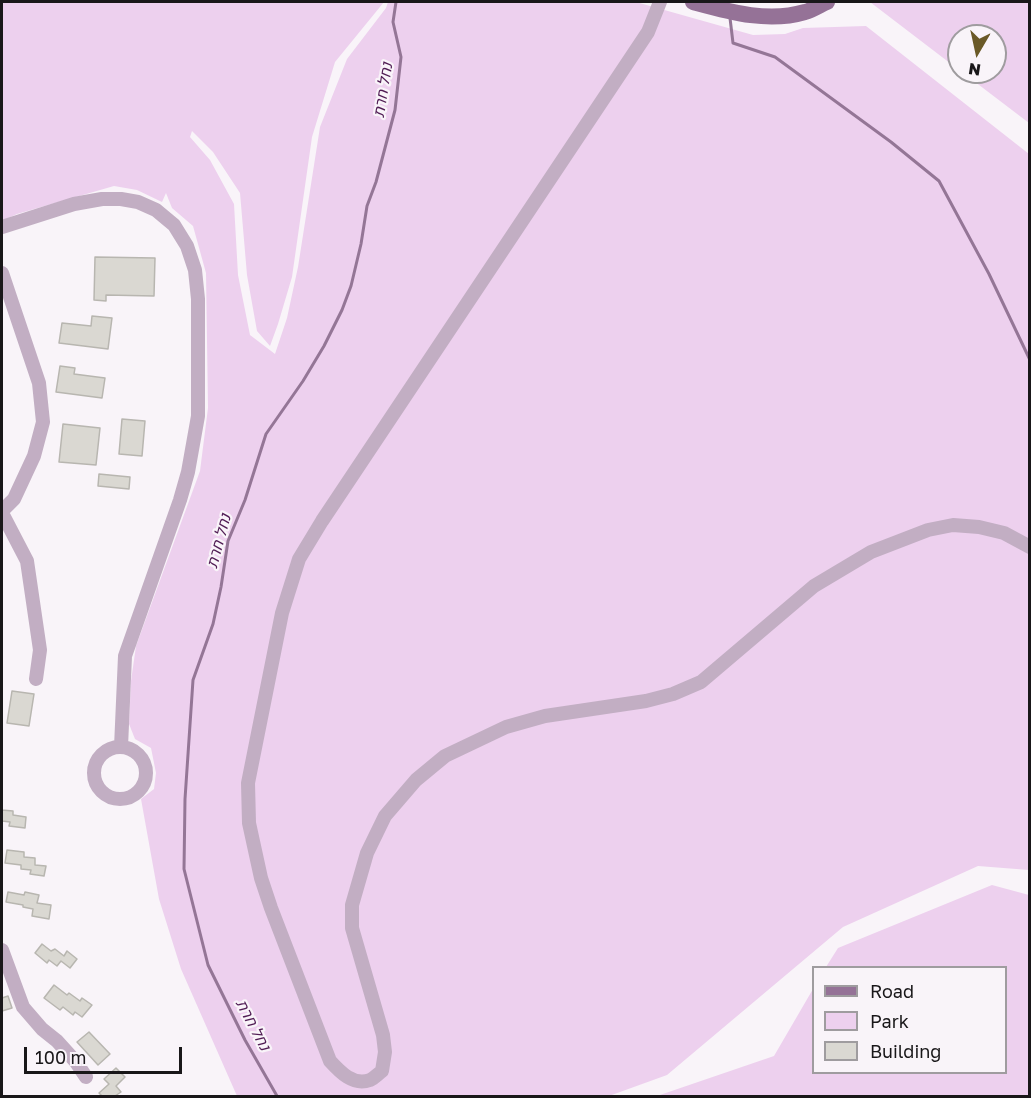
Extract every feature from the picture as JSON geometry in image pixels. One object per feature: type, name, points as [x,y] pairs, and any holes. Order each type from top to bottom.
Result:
[{"type":"main road","points":[[693,2],[737,14],[772,17],[806,12],[827,2]]},
{"type":"street","points":[[660,2],[648,32],[322,521],[299,559],[282,613],[248,783],[249,823],[261,878],[271,908],[330,1061],[343,1076],[357,1081],[369,1080],[382,1071],[385,1052],[383,1035],[352,927],[352,905],[367,853],[386,816],[416,780],[445,756],[506,727],[545,716],[646,701],[673,694],[701,682],[814,586],[871,552],[928,530],[953,525],[979,527],[1004,533],[1029,547]]},
{"type":"street","points":[[2,227],[74,204],[121,199],[138,202],[156,210],[174,225],[187,246],[195,270],[198,299],[198,416],[188,472],[180,500],[125,656],[121,747]]},
{"type":"street","points":[[2,273],[39,383],[43,422],[34,456],[14,499],[2,512],[27,561],[40,650],[36,679]]},
{"type":"street","points":[[2,950],[23,1007],[76,1062],[86,1077]]},
{"type":"green space","points":[[2,2],[384,2],[335,62],[312,137],[292,277],[270,346],[257,331],[247,275],[240,193],[213,152],[192,131],[190,137],[210,160],[234,204],[238,275],[250,335],[275,354],[287,318],[298,267],[320,127],[347,59],[386,8],[388,2],[636,2],[753,35],[785,34],[803,28],[866,26],[1029,154],[1029,870],[978,866],[843,927],[667,1075],[609,1096],[237,1096],[181,969],[159,899],[141,799],[154,789],[156,773],[151,748],[135,739],[129,724],[131,681],[136,646],[200,471],[208,408],[206,273],[193,226],[172,208],[166,193],[162,202],[137,190],[114,186],[17,214],[2,221]]},
{"type":"green space","points":[[870,2],[1029,2],[1029,123],[978,84],[1007,84],[1007,24],[947,24],[947,61]]},
{"type":"green space","points":[[992,885],[1029,895],[1029,1096],[657,1096],[774,1056],[812,991],[812,1074],[1007,1074],[1007,966],[827,966],[838,948]]},
{"type":"building","points":[[95,257],[155,258],[154,296],[106,295],[106,301],[94,300]]},
{"type":"building","points":[[92,316],[112,318],[108,349],[59,343],[62,323],[91,326]]},
{"type":"building","points":[[60,366],[75,368],[74,374],[105,378],[102,398],[56,392]]},
{"type":"building","points":[[122,419],[145,421],[142,456],[119,454]]},
{"type":"building","points":[[63,424],[100,428],[96,465],[59,462]]},
{"type":"building","points":[[99,474],[130,477],[129,489],[98,486]]},
{"type":"building","points":[[12,691],[34,694],[29,726],[7,723]]},
{"type":"building","points":[[2,810],[13,811],[13,815],[26,817],[25,828],[9,826],[10,822],[2,821]]},
{"type":"building","points":[[7,850],[24,852],[24,857],[35,858],[35,865],[46,866],[44,876],[30,874],[31,870],[21,869],[21,865],[5,863]]},
{"type":"building","points":[[8,892],[39,895],[37,903],[51,905],[49,919],[32,916],[33,909],[23,907],[23,905],[6,902]]},
{"type":"building","points":[[42,944],[51,951],[55,949],[64,956],[67,951],[77,959],[70,968],[61,961],[57,966],[49,960],[47,963],[35,953]]},
{"type":"building","points":[[54,985],[67,995],[69,993],[80,1001],[82,998],[92,1005],[82,1017],[75,1012],[73,1015],[63,1007],[60,1010],[44,998]]},
{"type":"building","points":[[8,996],[12,1008],[2,1011],[2,998]]},
{"type":"building","points":[[89,1032],[110,1054],[98,1065],[77,1042]]},
{"type":"building","points":[[116,1068],[125,1077],[116,1086],[121,1092],[115,1096],[102,1096],[99,1093],[109,1084],[104,1079]]},
{"type":"waterway","name":"נחל חרת","points":[[277,1096],[245,1040],[208,965],[184,869],[185,799],[193,680],[213,624],[228,541],[245,500],[266,434],[324,346],[351,286],[367,206],[376,182],[395,110],[401,57],[393,22],[396,2]]},
{"type":"waterway","points":[[730,18],[733,43],[775,57],[891,142],[939,181],[989,274],[1030,360]]}]
